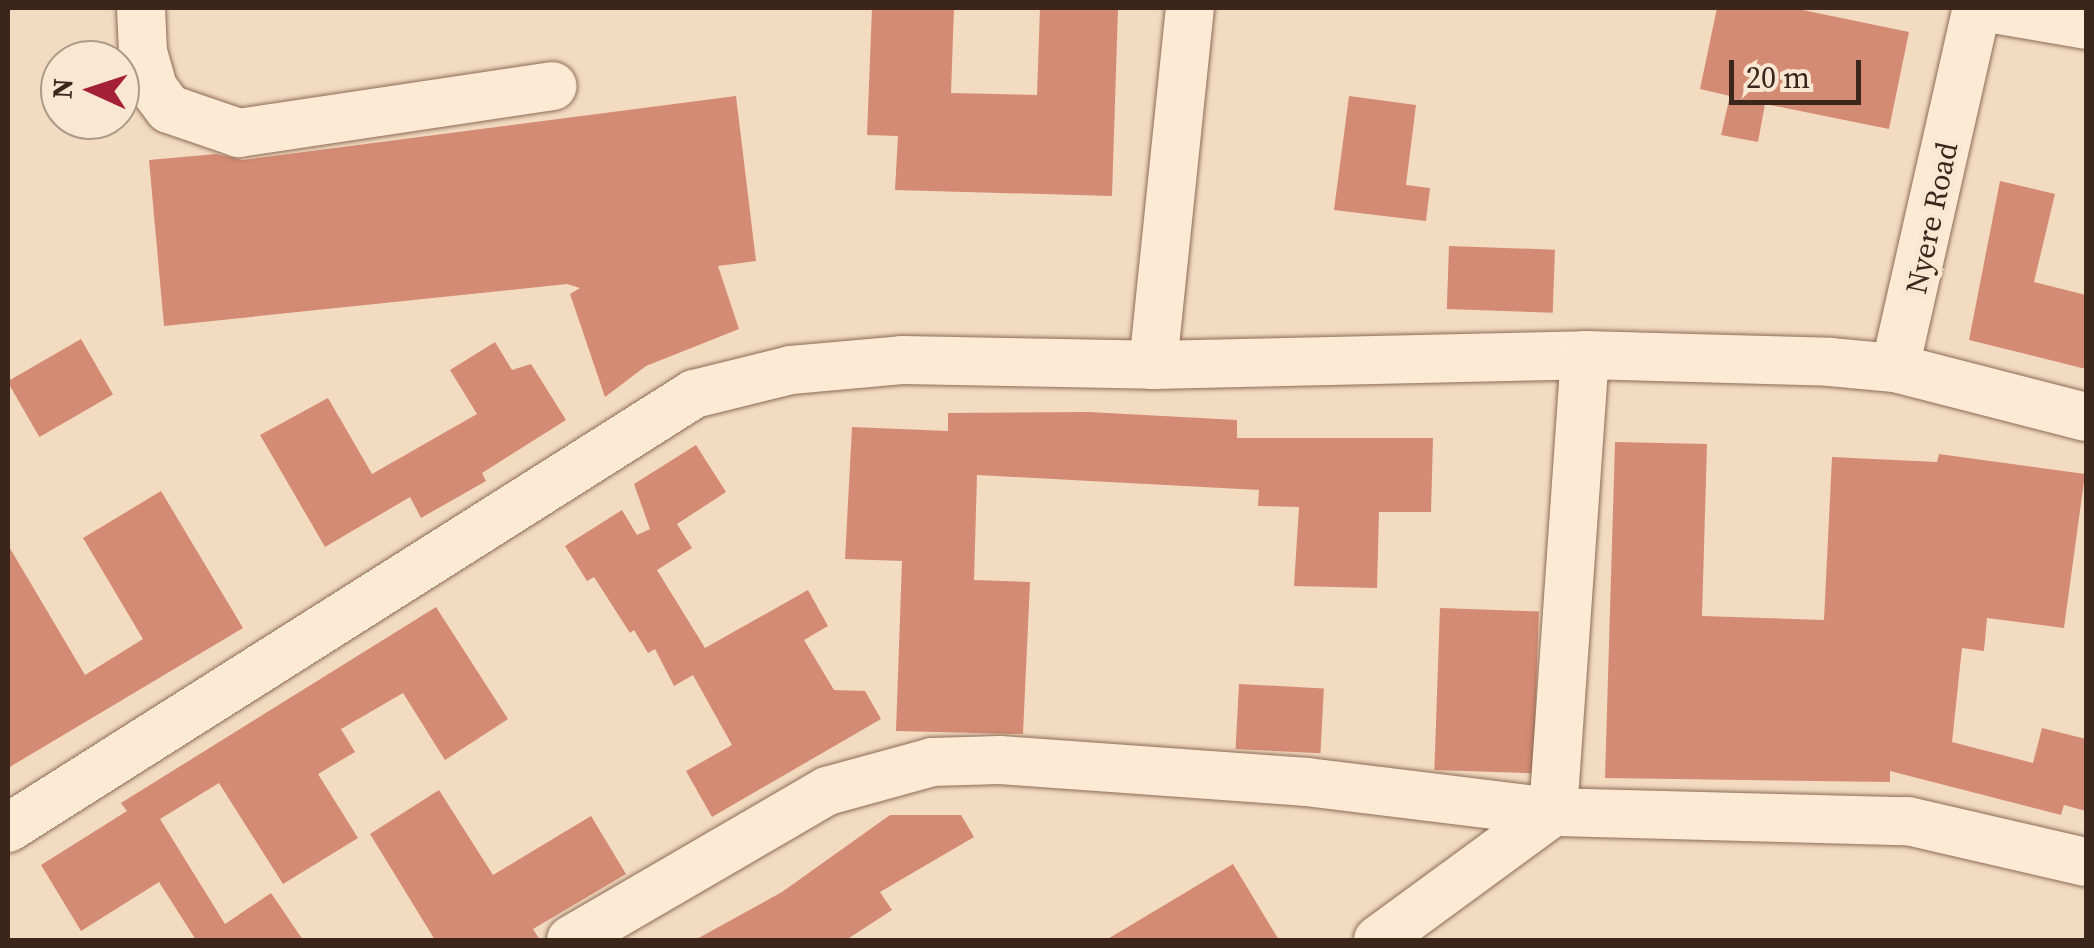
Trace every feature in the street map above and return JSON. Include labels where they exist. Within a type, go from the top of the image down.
[{"type":"street","points":[[141,8],[153,88],[169,109],[239,133],[553,86]]},
{"type":"street","points":[[1153,365],[1190,8]]},
{"type":"street","name":"Nyere Road","points":[[1895,368],[1977,8]]},
{"type":"street","points":[[1987,8],[2086,25]]},
{"type":"street","points":[[1378,940],[1553,812],[1585,355]]},
{"type":"street","points":[[8,828],[694,394],[791,370],[902,360],[1153,365],[1585,355],[1895,368],[2086,417]]},
{"type":"street","points":[[570,940],[827,791],[932,762],[1000,760],[1308,782],[1553,812],[1908,821],[2086,862]]},
{"type":"building","points":[[872,8],[954,8],[951,93],[1037,95],[1040,8],[1118,8],[1112,196],[895,190],[898,136],[867,135]]},
{"type":"building","points":[[1717,8],[1793,8],[1909,32],[1889,129],[1765,104],[1758,142],[1721,135],[1730,96],[1700,89]]},
{"type":"building","points":[[736,96],[756,261],[718,266],[739,329],[646,366],[605,397],[570,294],[580,288],[567,284],[164,326],[149,160],[216,154],[243,160]]},
{"type":"building","points":[[1349,96],[1416,105],[1406,185],[1430,188],[1426,221],[1334,210]]},
{"type":"building","points":[[2000,181],[2055,194],[2034,282],[2086,295],[2086,369],[1969,340]]},
{"type":"building","points":[[1449,246],[1555,250],[1553,313],[1447,309]]},
{"type":"building","points":[[81,339],[113,394],[39,437],[8,381]]},
{"type":"building","points":[[495,342],[512,370],[531,364],[566,420],[482,473],[486,481],[421,518],[410,497],[325,547],[260,435],[328,398],[372,474],[477,414],[450,370]]},
{"type":"building","points":[[1089,412],[1237,420],[1237,438],[1433,438],[1431,512],[1379,512],[1377,588],[1294,586],[1299,507],[1258,506],[1259,490],[977,475],[974,580],[1030,582],[1023,734],[896,731],[902,561],[845,559],[852,427],[948,431],[948,413]]},
{"type":"building","points":[[1615,442],[1707,444],[1702,616],[1824,620],[1832,457],[1937,462],[1939,454],[2085,474],[2064,628],[1987,618],[1984,651],[1962,648],[1952,742],[2033,763],[2042,728],[2086,739],[2086,811],[2064,805],[2061,815],[1890,771],[1890,782],[1605,778]]},
{"type":"building","points":[[696,445],[726,492],[677,524],[692,548],[657,570],[705,648],[808,590],[828,626],[804,640],[834,690],[865,691],[881,719],[712,817],[686,771],[732,745],[693,675],[674,686],[655,649],[648,653],[634,630],[630,633],[594,577],[587,581],[565,546],[622,510],[637,535],[650,529],[634,484]]},
{"type":"building","points":[[161,491],[243,628],[8,768],[8,545],[85,675],[143,639],[83,538]]},
{"type":"building","points":[[436,607],[508,719],[445,760],[403,693],[341,729],[355,752],[318,774],[358,838],[283,884],[219,783],[160,819],[225,924],[271,893],[303,940],[196,940],[159,882],[81,931],[41,865],[127,811],[121,803]]},
{"type":"building","points":[[1440,608],[1539,611],[1533,773],[1434,770]]},
{"type":"building","points":[[1239,684],[1324,688],[1320,753],[1236,749]]},
{"type":"building","points":[[439,790],[493,875],[591,816],[626,874],[533,929],[540,940],[435,940],[370,834]]},
{"type":"building","points":[[890,815],[961,815],[974,837],[880,892],[892,910],[846,940],[695,940],[782,892]]},
{"type":"building","points":[[1233,864],[1279,940],[1106,940]]}]
